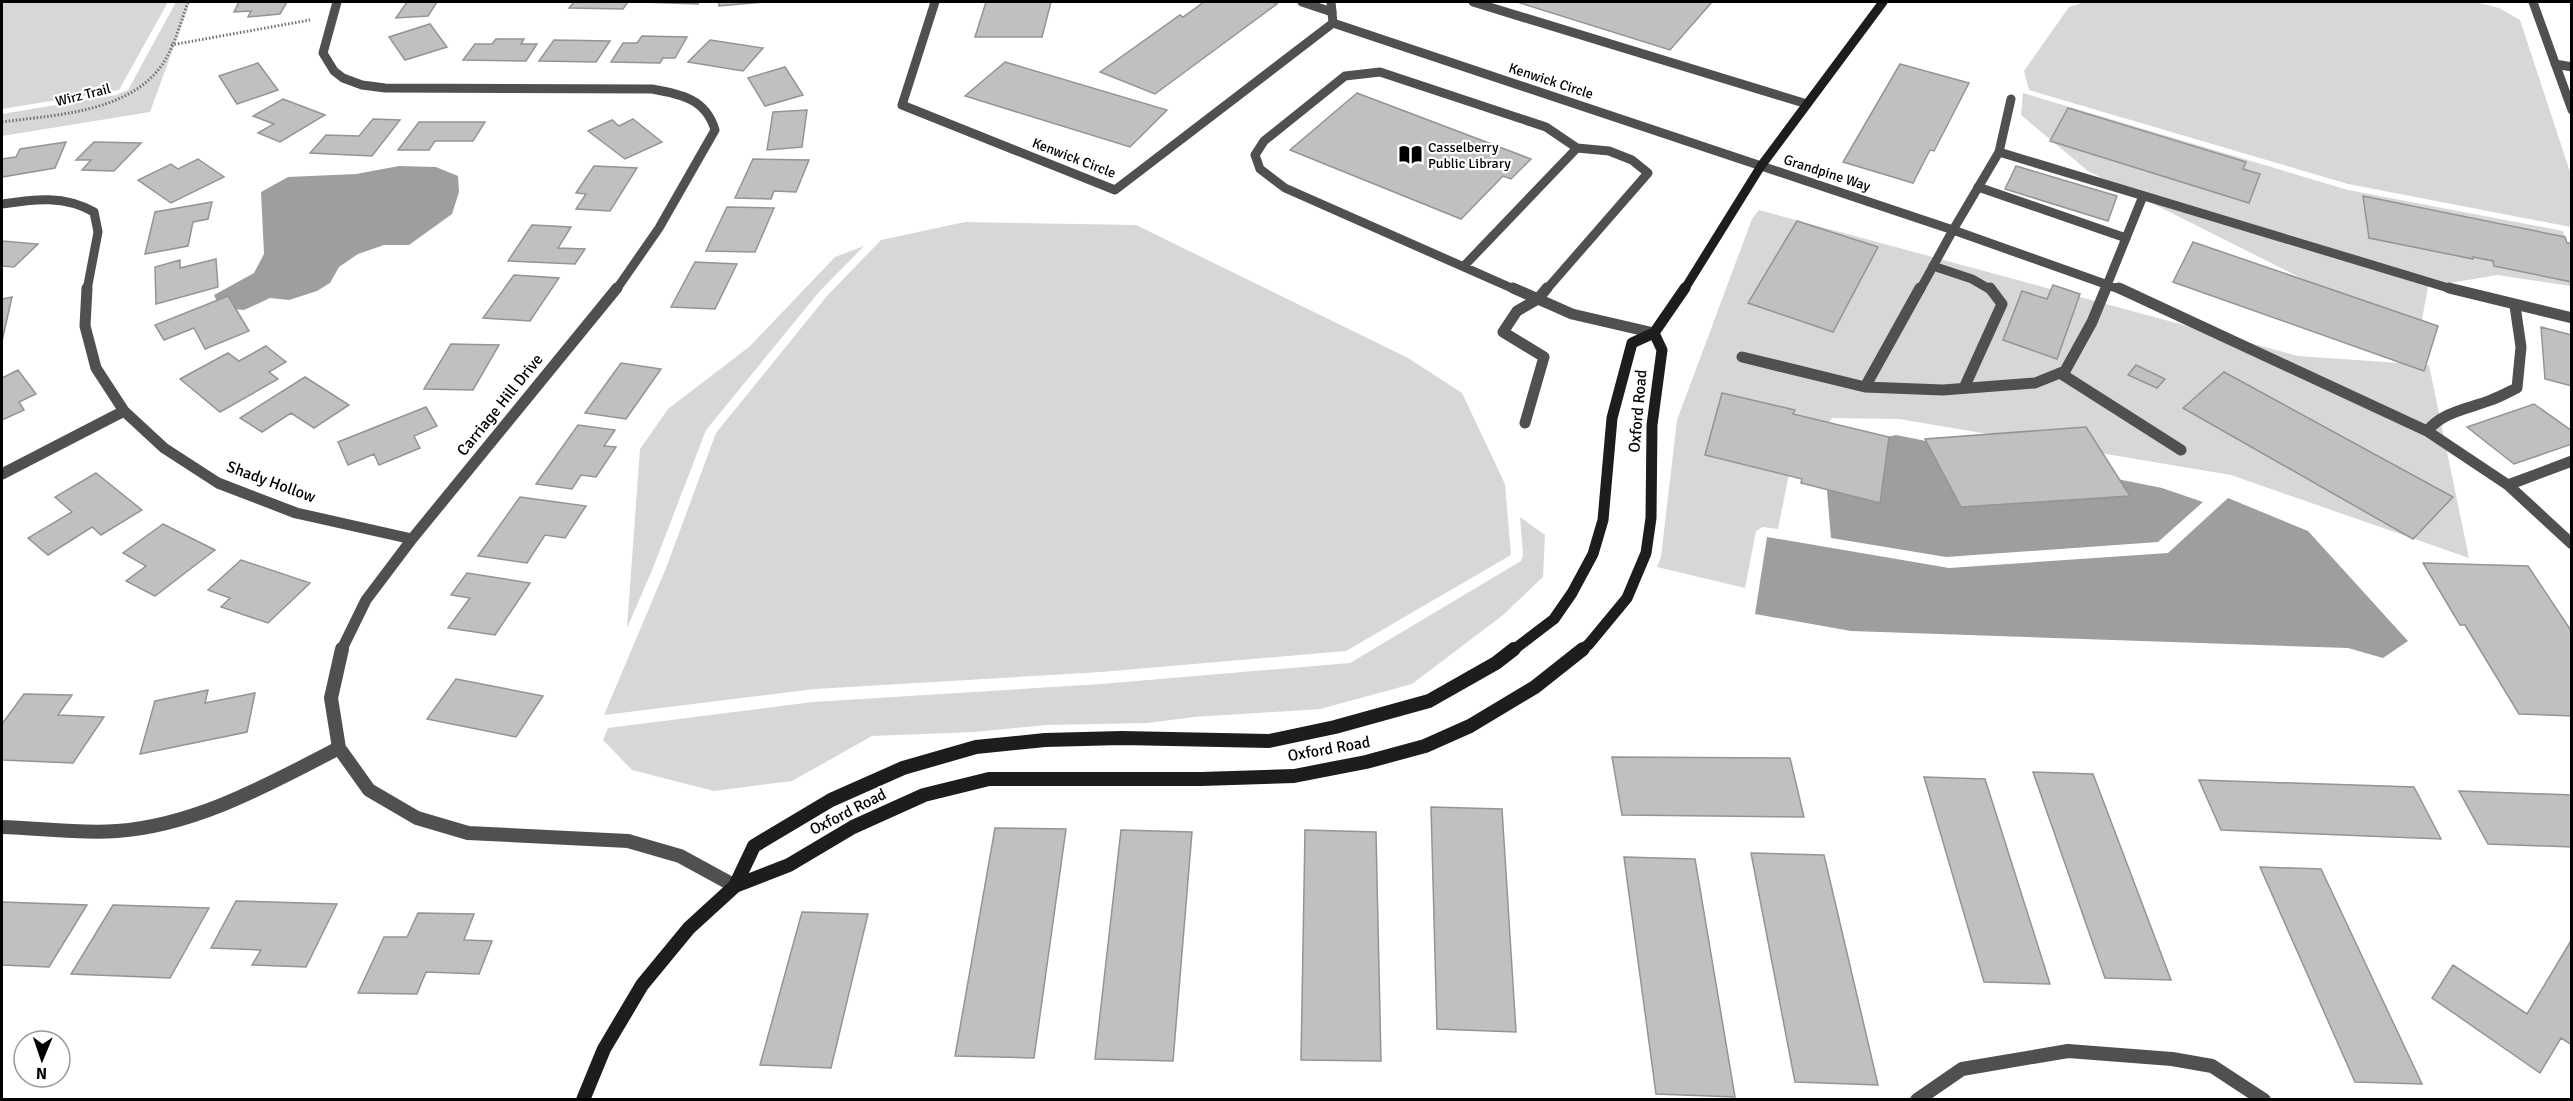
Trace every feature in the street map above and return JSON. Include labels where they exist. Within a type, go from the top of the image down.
[{"type":"street","name":"Carriage Hill Drive","points":[[337,2],[323,53],[336,73],[353,82],[415,90],[652,89],[678,94],[701,103],[713,118],[715,130],[659,228],[624,280],[412,539],[366,600],[342,647],[330,698],[339,748],[369,790],[417,818],[468,833],[628,841],[680,856],[735,886]]},
{"type":"street","name":"Kenwick Circle","points":[[935,2],[902,105],[1115,190],[1332,17],[1761,166]]},
{"type":"street","points":[[1302,2],[1332,17]]},
{"type":"street","points":[[1331,2],[1332,17]]},
{"type":"street","points":[[1473,2],[1807,104]]},
{"type":"street","name":"Oxford Road","points":[[735,886],[754,846],[831,800],[903,768],[976,747],[1045,740],[1122,738],[1269,741],[1335,727],[1429,701],[1496,663],[1554,619],[1572,593],[1593,554],[1603,520],[1612,418],[1632,343],[1654,333],[1668,315],[1761,166],[1883,2]]},
{"type":"street","points":[[2533,2],[2571,110]]},
{"type":"street","points":[[2555,64],[2571,67]]},
{"type":"street","points":[[1525,423],[1544,357],[1503,332],[1517,311],[1538,299],[1648,173],[1632,159],[1609,151],[1577,148],[1546,127],[1380,72],[1345,76],[1264,141],[1256,155],[1260,169],[1285,188],[1464,266],[1538,299],[1572,314],[1654,333]]},
{"type":"street","points":[[1865,387],[1999,152],[2011,99]]},
{"type":"street","points":[[1464,266],[1577,148]]},
{"type":"street","points":[[1999,152],[2411,278],[2515,306],[2571,318]]},
{"type":"street","name":"Grandpine Way","points":[[1761,166],[2108,283],[2427,431],[2508,485],[2571,544]]},
{"type":"street","points":[[1977,187],[2126,238]]},
{"type":"street","points":[[1742,357],[1865,387],[1964,388],[2035,383],[2065,371],[2092,322],[2143,196]]},
{"type":"street","name":"Shady Hollow","points":[[2,204],[38,198],[61,198],[84,204],[94,212],[98,232],[87,287],[86,326],[96,368],[124,411],[164,448],[218,483],[296,513],[412,539]]},
{"type":"street","points":[[1933,266],[1989,286],[1999,294],[2002,304],[1964,388]]},
{"type":"street","points":[[2427,431],[2432,423],[2451,413],[2495,399],[2517,388],[2523,366],[2522,340],[2515,306]]},
{"type":"street","name":"Oxford Road","points":[[583,1100],[604,1049],[642,986],[689,928],[735,886],[789,865],[853,827],[924,795],[989,779],[1202,779],[1294,776],[1366,762],[1425,746],[1470,726],[1535,687],[1589,644],[1628,598],[1646,553],[1651,518],[1652,425],[1662,350],[1654,333]]},
{"type":"street","points":[[2060,373],[2181,450]]},
{"type":"street","points":[[2,474],[124,411]]},
{"type":"street","points":[[2508,485],[2571,461]]},
{"type":"street","points":[[2,827],[117,831],[167,823],[231,801],[339,748]]},
{"type":"street","points":[[1917,1100],[1962,1069],[2068,1051],[2172,1059],[2212,1066],[2264,1100]]},
{"type":"path","name":"Wirz Trail","points":[[2,122],[71,111],[110,101],[135,89],[153,76],[171,45],[188,2]]},
{"type":"path","points":[[171,45],[310,20]]},
{"type":"shaded area","points":[[2,2],[168,2],[119,90],[2,109]]},
{"type":"shaded area","points":[[176,2],[190,2],[150,112],[2,136],[2,114],[116,95],[128,90]]},
{"type":"shaded area","points":[[2085,2],[2475,2],[2499,8],[2520,20],[2571,175],[2571,227],[2348,184],[2029,90],[2024,71],[2069,7]]},
{"type":"shaded area","points":[[2023,93],[2348,190],[2563,231],[2571,260],[2571,286],[2497,275],[2450,283],[2429,282],[2421,325],[2301,278],[2088,171],[2021,115]]},
{"type":"shaded area","points":[[399,166],[436,167],[458,176],[459,192],[452,214],[409,245],[384,245],[358,254],[339,267],[330,283],[317,291],[289,300],[270,298],[244,310],[220,308],[214,295],[254,273],[264,254],[261,192],[288,177],[356,174]]},
{"type":"shaded area","points":[[1759,210],[2298,356],[2429,365],[2469,558],[2231,475],[1899,419],[1832,418],[1789,474],[1778,529],[1763,527],[1756,531],[1745,588],[1657,567],[1661,557],[1677,420],[1752,219]]},
{"type":"shaded area","points":[[965,222],[1136,225],[1408,358],[1462,393],[1505,484],[1511,555],[1346,651],[1101,672],[815,689],[604,715],[666,568],[716,433],[827,296],[881,240]]},
{"type":"shaded area","points":[[864,246],[819,292],[706,430],[653,568],[627,628],[640,449],[668,409],[749,347],[835,257]]},
{"type":"shaded area","points":[[1896,435],[2162,488],[2203,502],[2158,542],[1946,557],[1831,538],[1824,455],[1859,443]]},
{"type":"shaded area","points":[[2228,498],[2308,531],[2408,641],[2383,658],[2348,648],[1851,631],[1755,614],[1767,537],[1949,568],[2168,553]]},
{"type":"shaded area","points":[[1520,517],[1545,535],[1543,577],[1503,615],[1412,684],[1320,709],[1194,717],[1147,723],[1046,725],[974,732],[872,736],[792,781],[714,791],[632,770],[603,740],[608,728],[813,702],[1101,684],[1350,663],[1521,561],[1523,555]]},
{"type":"building","points":[[239,2],[287,2],[280,14],[248,17],[251,11],[234,12]]},
{"type":"building","points":[[407,2],[437,2],[428,16],[396,18]]},
{"type":"building","points":[[574,2],[628,2],[623,9],[569,8]]},
{"type":"building","points":[[641,2],[699,2],[698,4]]},
{"type":"building","points":[[719,2],[764,2],[719,6]]},
{"type":"building","points":[[986,2],[1051,2],[1042,37],[975,37]]},
{"type":"building","points":[[1204,2],[1271,2],[1277,4],[1155,94],[1100,72],[1180,15],[1183,17]]},
{"type":"building","points":[[1517,2],[1712,2],[1670,50]]},
{"type":"building","points":[[430,24],[447,47],[405,60],[389,37]]},
{"type":"building","points":[[642,36],[687,37],[675,58],[663,58],[660,63],[611,62],[623,43],[637,43]]},
{"type":"building","points":[[496,39],[524,39],[521,44],[537,44],[526,61],[463,60],[475,44],[492,44]]},
{"type":"building","points":[[554,40],[610,41],[596,62],[539,61]]},
{"type":"building","points":[[710,40],[763,48],[743,71],[688,62]]},
{"type":"building","points":[[1005,62],[1167,110],[1130,147],[965,96]]},
{"type":"building","points":[[258,63],[278,90],[237,104],[219,76]]},
{"type":"building","points":[[1900,64],[1969,83],[1934,151],[1930,150],[1913,183],[1843,162]]},
{"type":"building","points":[[785,67],[803,95],[765,106],[748,78]]},
{"type":"building","name":"Casselberry Public Library","points":[[1357,93],[1531,159],[1511,179],[1503,176],[1461,219],[1290,150]]},
{"type":"building","points":[[283,99],[325,115],[280,142],[258,133],[274,124],[253,116]]},
{"type":"building","points":[[2068,108],[2246,162],[2243,169],[2260,174],[2249,203],[2050,141]]},
{"type":"building","points":[[807,110],[802,147],[767,150],[773,112]]},
{"type":"building","points":[[373,119],[400,120],[372,156],[310,153],[326,135],[359,136]]},
{"type":"building","points":[[633,119],[662,142],[625,159],[588,131],[612,120],[619,126]]},
{"type":"building","points":[[419,122],[485,122],[473,141],[435,141],[429,150],[398,150]]},
{"type":"building","points":[[66,142],[55,168],[2,177],[2,159],[16,157],[20,149]]},
{"type":"building","points":[[94,142],[141,143],[114,171],[82,170],[91,160],[76,160]]},
{"type":"building","points":[[198,159],[224,177],[171,203],[138,180],[171,164],[178,169]]},
{"type":"building","points":[[753,159],[809,160],[796,192],[774,191],[771,199],[735,198]]},
{"type":"building","points":[[594,166],[637,168],[610,211],[576,209],[586,194],[576,193]]},
{"type":"building","points":[[2016,166],[2117,196],[2108,221],[2005,189]]},
{"type":"building","points":[[2363,196],[2565,237],[2567,243],[2572,243],[2572,282],[2494,266],[2493,261],[2369,238]]},
{"type":"building","points":[[212,202],[208,219],[193,222],[188,246],[145,254],[155,212]]},
{"type":"building","points":[[727,207],[774,208],[755,252],[706,251]]},
{"type":"building","points":[[1797,221],[1878,247],[1833,332],[1748,303]]},
{"type":"building","points":[[532,225],[571,227],[558,248],[585,249],[575,264],[508,261]]},
{"type":"building","points":[[2,241],[38,244],[14,267],[2,266]]},
{"type":"building","points":[[2193,242],[2438,326],[2424,371],[2173,282]]},
{"type":"building","points":[[216,259],[218,287],[156,304],[155,267],[180,260],[180,268]]},
{"type":"building","points":[[695,262],[737,264],[715,309],[671,307]]},
{"type":"building","points":[[514,275],[559,278],[530,321],[483,318]]},
{"type":"building","points":[[2053,285],[2080,294],[2057,359],[2003,340],[2022,291],[2047,299]]},
{"type":"building","points":[[228,296],[249,331],[205,349],[194,328],[164,340],[155,325]]},
{"type":"building","points":[[12,297],[2,341],[2,299]]},
{"type":"building","points":[[2541,327],[2572,335],[2572,386],[2545,379]]},
{"type":"building","points":[[451,344],[499,345],[473,390],[424,389]]},
{"type":"building","points":[[266,346],[286,362],[269,372],[278,379],[220,412],[180,379],[228,353],[239,361]]},
{"type":"building","points":[[621,363],[661,369],[626,419],[585,413]]},
{"type":"building","points":[[2136,365],[2165,379],[2157,388],[2128,375]]},
{"type":"building","points":[[18,370],[36,394],[19,402],[24,410],[2,420],[2,378]]},
{"type":"building","points":[[2224,372],[2453,497],[2413,539],[2183,408]]},
{"type":"building","points":[[305,377],[349,405],[314,428],[291,413],[262,432],[240,418]]},
{"type":"building","points":[[1722,393],[1795,410],[1793,414],[1889,437],[1880,503],[1801,483],[1802,479],[1705,455]]},
{"type":"building","points":[[2534,404],[2572,431],[2572,444],[2514,464],[2467,427]]},
{"type":"building","points":[[426,407],[437,426],[414,436],[420,448],[379,465],[374,454],[348,465],[338,442]]},
{"type":"building","points":[[578,425],[615,430],[604,446],[616,447],[596,477],[581,475],[572,489],[536,484]]},
{"type":"building","points":[[2086,427],[2130,496],[1961,507],[1925,439]]},
{"type":"building","points":[[96,473],[142,510],[101,535],[92,527],[48,555],[28,538],[72,512],[55,497]]},
{"type":"building","points":[[520,497],[586,506],[565,538],[545,535],[527,563],[478,556]]},
{"type":"building","points":[[163,524],[215,550],[155,596],[126,581],[146,566],[123,553]]},
{"type":"building","points":[[241,560],[310,583],[268,623],[221,607],[230,598],[208,590]]},
{"type":"building","points":[[2423,563],[2528,566],[2572,632],[2572,716],[2519,714],[2465,625],[2460,625]]},
{"type":"building","points":[[467,573],[530,583],[495,635],[448,628],[470,598],[451,595]]},
{"type":"building","points":[[456,679],[543,696],[516,737],[427,719]]},
{"type":"building","points":[[208,690],[205,703],[255,693],[247,732],[140,754],[155,701]]},
{"type":"building","points":[[24,694],[72,695],[58,715],[104,717],[73,763],[2,760],[2,724]]},
{"type":"building","points":[[1612,757],[1790,758],[1804,817],[1622,815]]},
{"type":"building","points":[[2033,772],[2093,774],[2171,980],[2105,978]]},
{"type":"building","points":[[1924,777],[1985,779],[2050,984],[1984,982]]},
{"type":"building","points":[[2199,780],[2414,787],[2441,839],[2221,830]]},
{"type":"building","points":[[2459,791],[2572,795],[2572,847],[2488,844]]},
{"type":"building","points":[[1431,807],[1502,809],[1516,1032],[1437,1029]]},
{"type":"building","points":[[995,828],[1066,829],[1034,1058],[955,1056]]},
{"type":"building","points":[[1121,830],[1192,832],[1173,1061],[1095,1059]]},
{"type":"building","points":[[1305,830],[1376,832],[1381,1061],[1301,1060]]},
{"type":"building","points":[[1751,853],[1824,855],[1878,1085],[1795,1082]]},
{"type":"building","points":[[1624,857],[1695,859],[1735,1097],[1656,1094]]},
{"type":"building","points":[[2260,867],[2321,869],[2422,1084],[2355,1082]]},
{"type":"building","points":[[236,901],[337,904],[306,967],[252,965],[261,950],[211,948]]},
{"type":"building","points":[[2,902],[87,905],[49,967],[2,965]]},
{"type":"building","points":[[113,905],[209,908],[170,978],[71,974]]},
{"type":"building","points":[[802,912],[868,914],[831,1068],[760,1065]]},
{"type":"building","points":[[418,913],[474,914],[464,940],[492,941],[479,974],[426,972],[417,994],[358,993],[384,937],[407,937]]},
{"type":"building","points":[[2572,939],[2572,1045],[2561,1038],[2540,1073],[2432,998],[2453,965],[2527,1014]]},
{"type":"place","name":"Casselberry Public Library","points":[[1410,155]]}]
